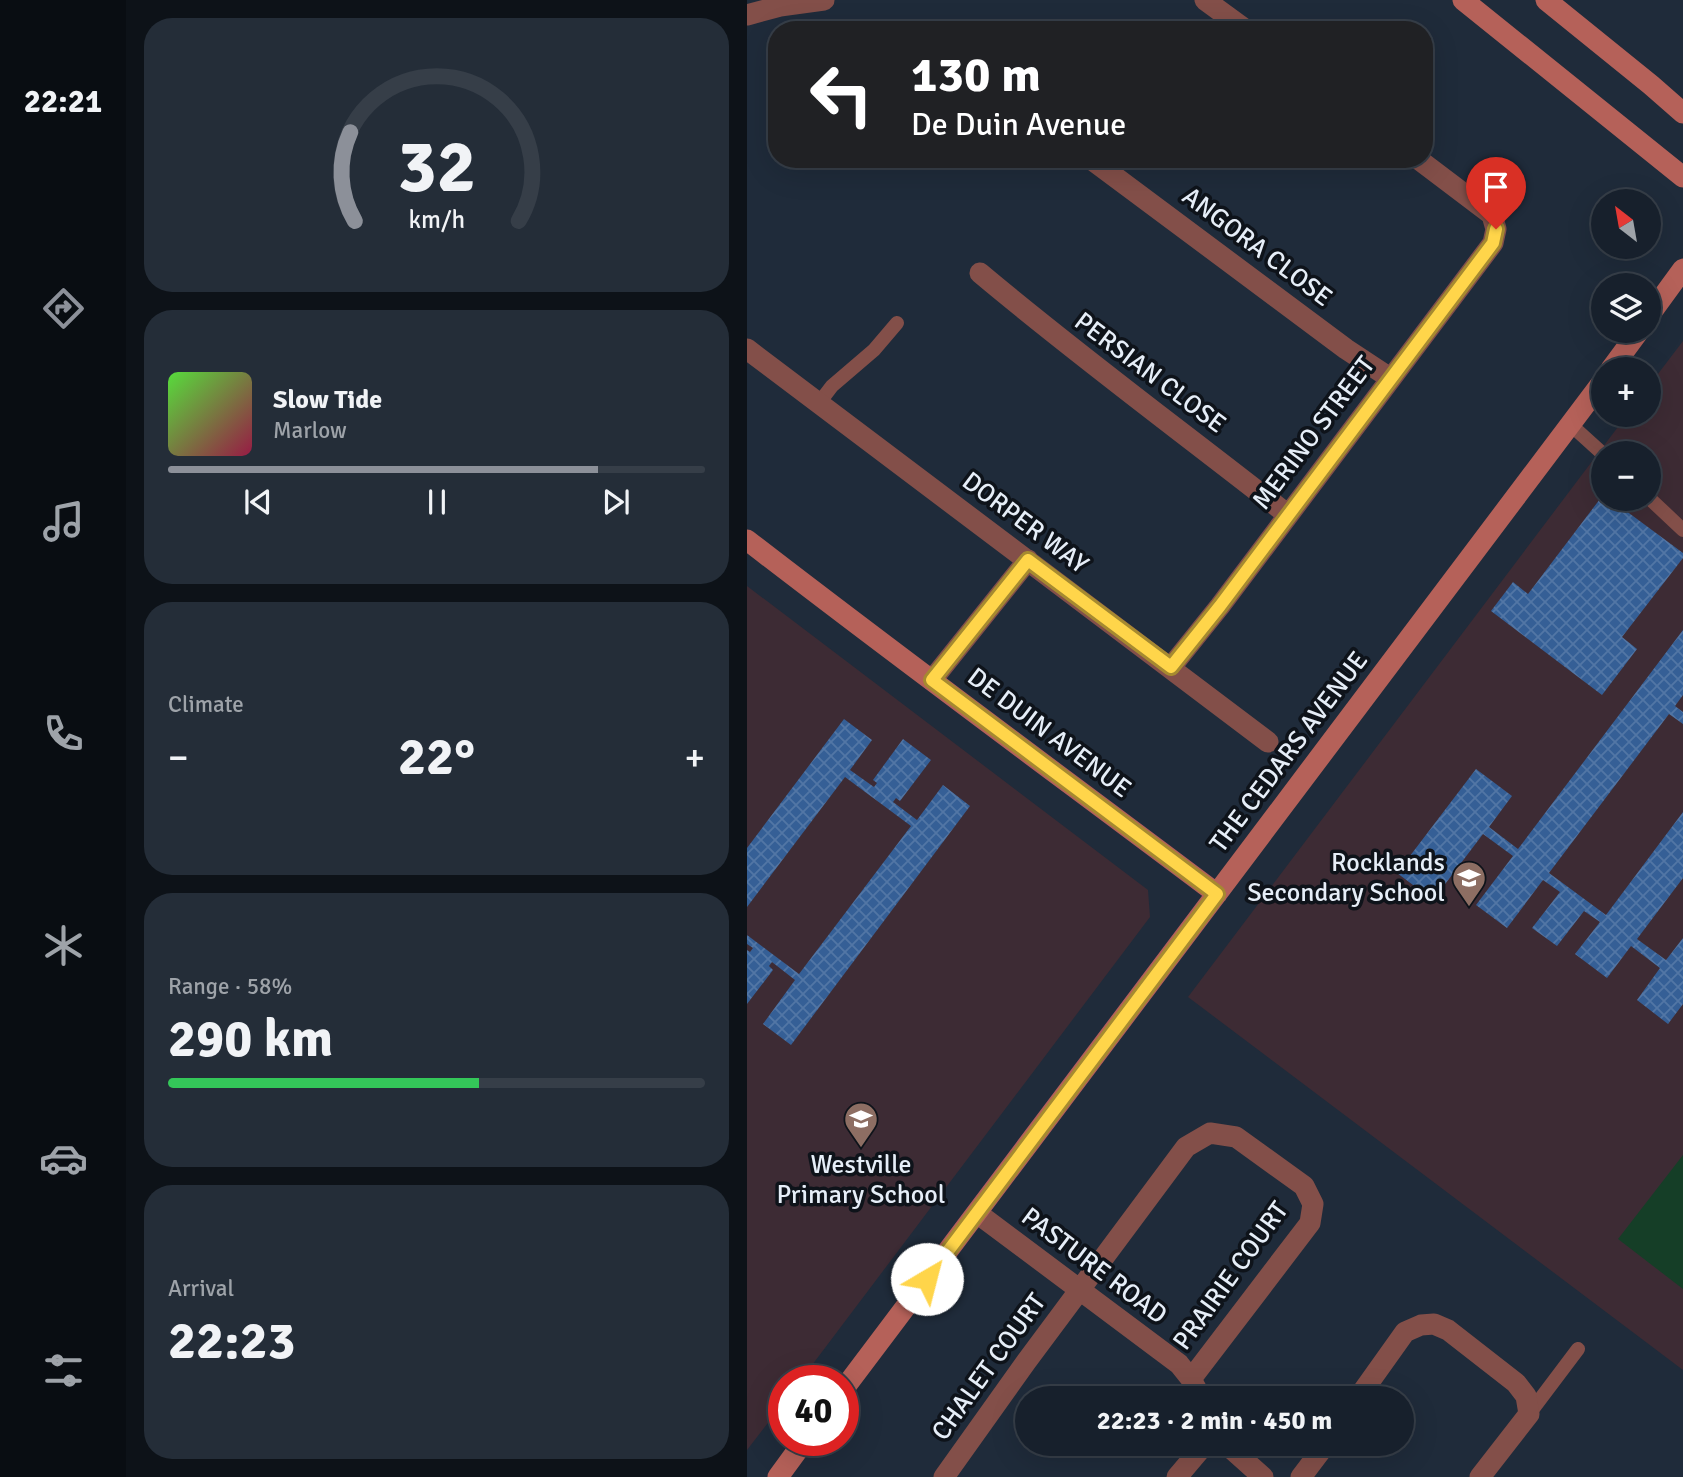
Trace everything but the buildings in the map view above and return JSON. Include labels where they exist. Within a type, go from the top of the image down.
[{"type":"street","points":[[747,15],[780,6],[825,0]]},
{"type":"street","points":[[1205,0],[1234,21]]},
{"type":"street","points":[[1463,0],[1683,177]]},
{"type":"street","points":[[1546,0],[1683,113]]},
{"type":"street","name":"ANGORA CLOSE","points":[[1103,168],[1346,349],[1390,378]]},
{"type":"street","name":"MERINO STREET","points":[[1171,667],[1493,243],[1496,229],[1493,215],[1430,168]]},
{"type":"street","points":[[1661,299],[1683,269]]},
{"type":"street","name":"PERSIAN CLOSE","points":[[980,273],[1045,328],[1159,413],[1288,515]]},
{"type":"street","name":"DORPER WAY","points":[[747,349],[1268,742]]},
{"type":"street","name":"THE CEDARS AVENUE","points":[[859,1369],[1591,398]]},
{"type":"street","name":"DE DUIN AVENUE","points":[[747,540],[875,640],[1217,894]]},
{"type":"street","points":[[932,680],[1028,560]]},
{"type":"street","name":"PRAIRIE COURT","points":[[1080,1290],[1186,1147],[1210,1133],[1236,1137],[1303,1186],[1313,1205],[1310,1223],[1191,1379]]},
{"type":"street","name":"PASTURE ROAD","points":[[977,1213],[1179,1364],[1195,1386]]},
{"type":"street","name":"CHALET COURT","points":[[944,1477],[1080,1290]]},
{"type":"street","points":[[1367,1386],[1405,1332],[1421,1325],[1434,1324],[1448,1330],[1516,1383],[1526,1396],[1529,1414],[1480,1477]]},
{"type":"street","points":[[778,1477],[793,1456]]},
{"type":"street","points":[[1177,1477],[1195,1456]]},
{"type":"street","points":[[1239,1456],[1263,1477]]},
{"type":"street","points":[[1301,1477],[1317,1456]]},
{"type":"lane","points":[[819,403],[832,386],[874,350],[897,323]]},
{"type":"lane","points":[[1571,425],[1591,443]]},
{"type":"lane","points":[[1661,510],[1683,530]]},
{"type":"lane","points":[[1529,1414],[1578,1349]]},
{"type":"shaded area","name":"Rocklands Secondary School","points":[[1683,341],[1683,1370],[1188,997],[1591,463],[1591,511],[1661,511],[1661,441],[1607,441],[1618,427],[1661,427],[1661,370]]},
{"type":"shaded area","name":"Westville Primary School","points":[[747,586],[1148,890],[1150,917],[812,1365],[768,1365],[768,1423],[747,1450]]},
{"type":"green space","points":[[1683,1155],[1683,1289],[1618,1239]]},
{"type":"place","name":"Rocklands Secondary School","points":[[1469,908]]},
{"type":"place","name":"Westville Primary School","points":[[861,1149]]},
{"type":"route","points":[[927,1279],[1217,894],[932,680],[1028,560],[1171,667],[1220,606],[1493,243],[1496,229]]}]
